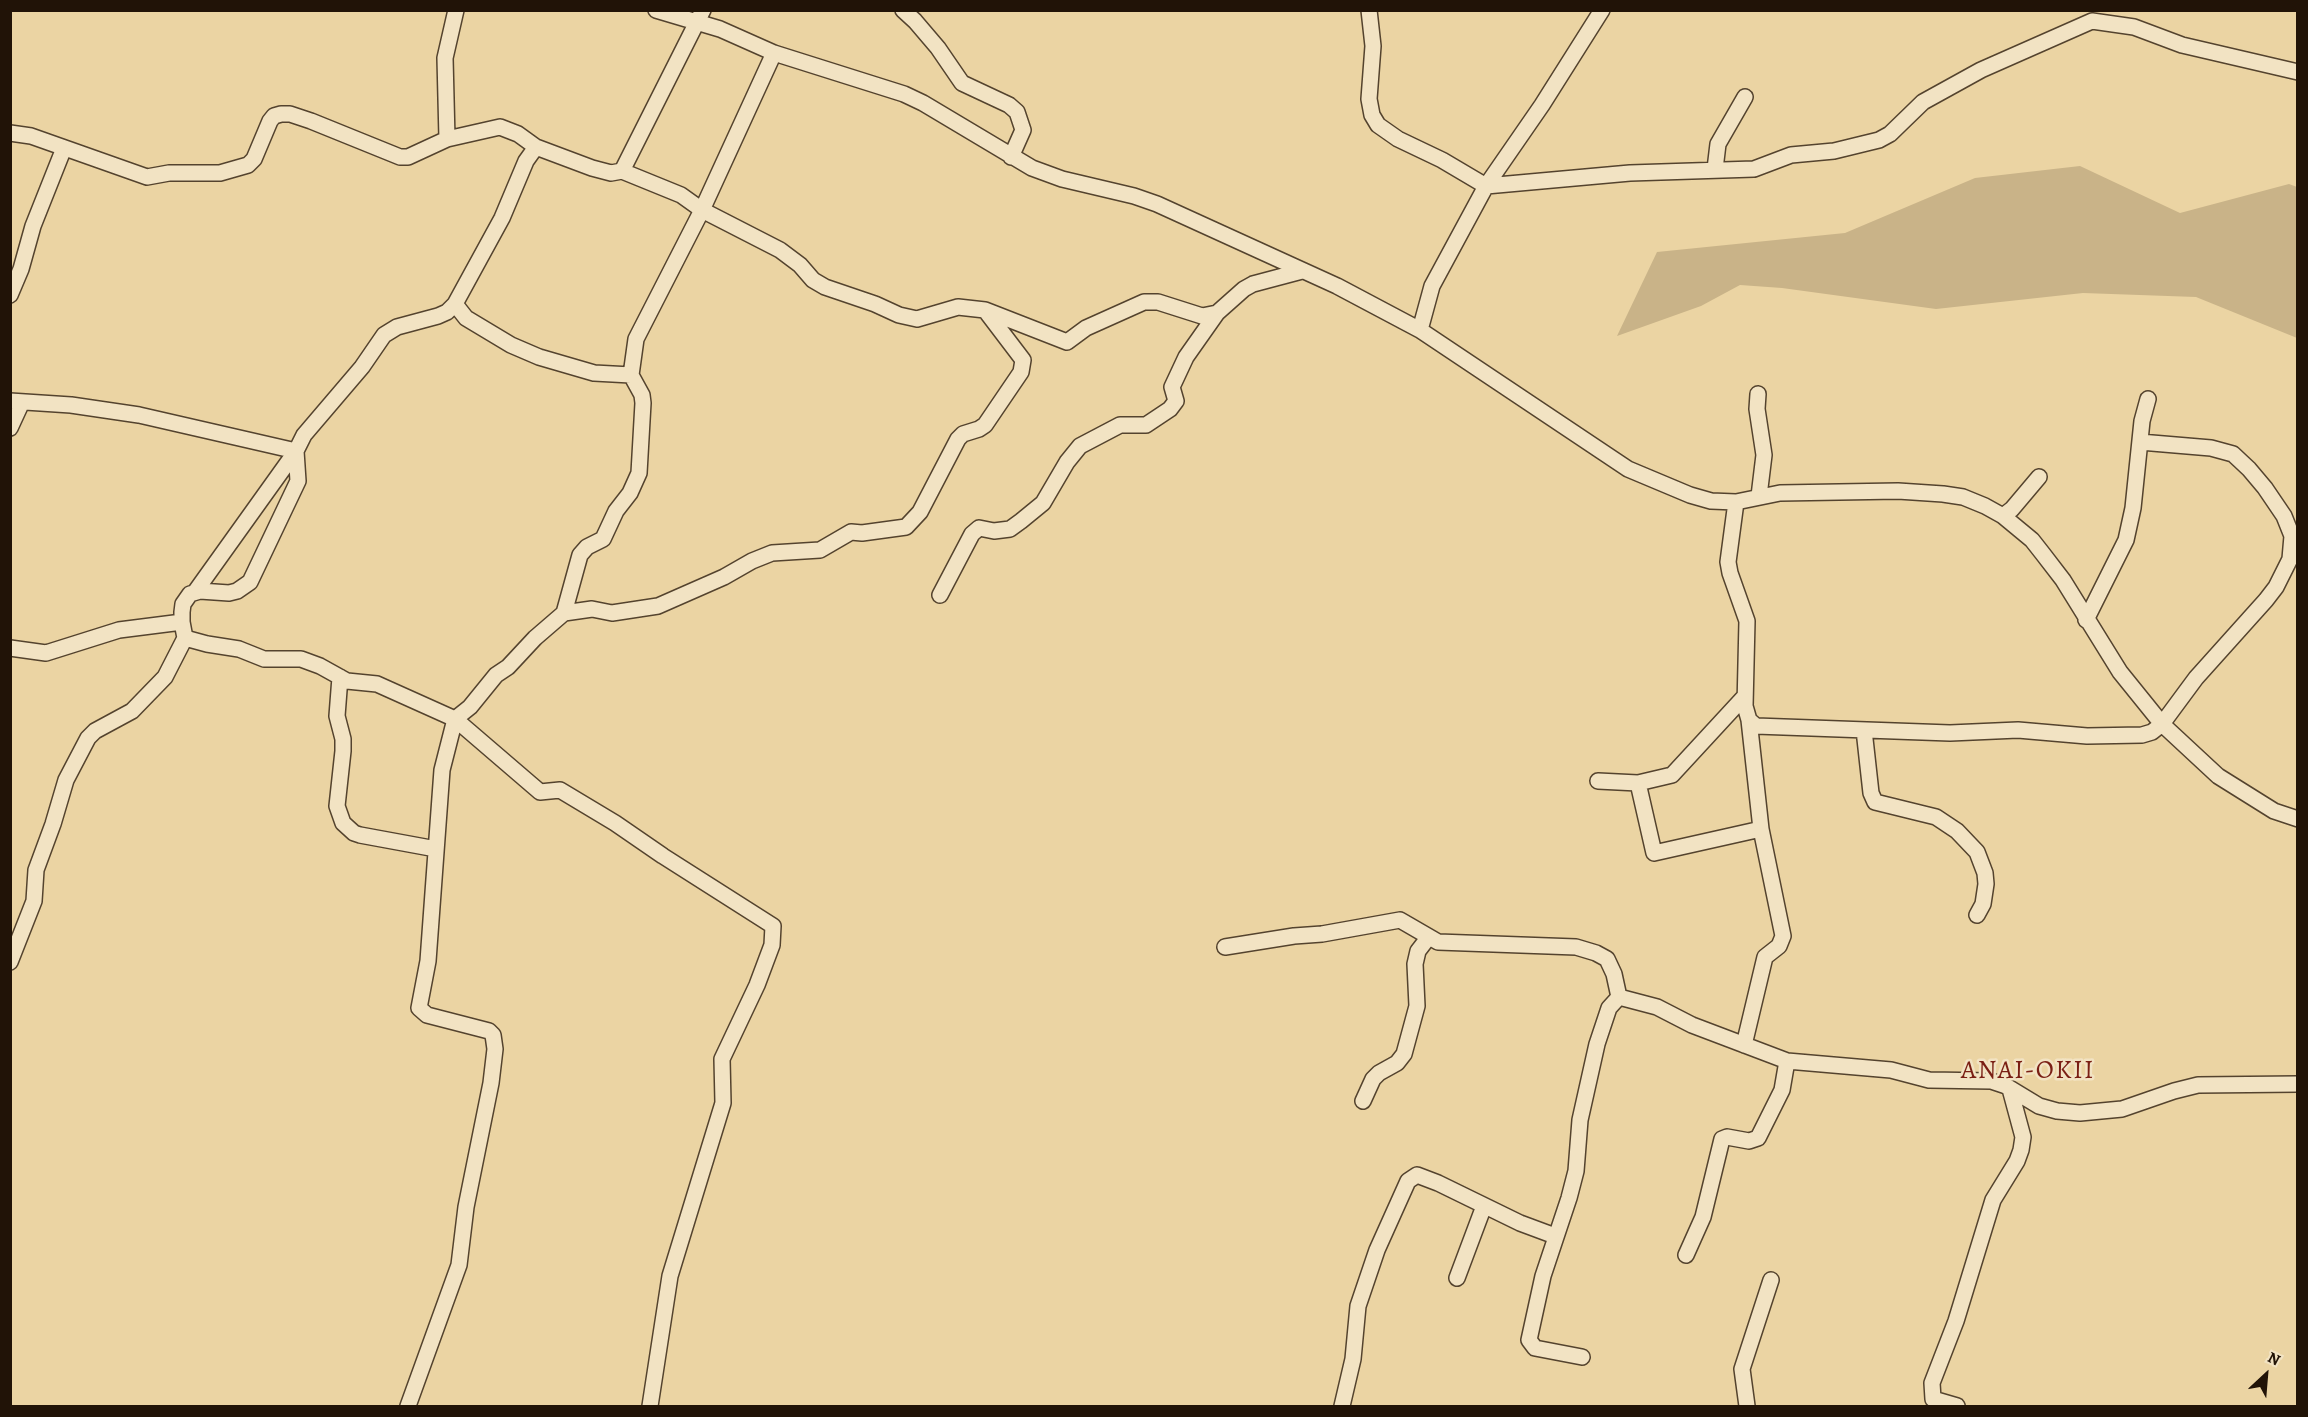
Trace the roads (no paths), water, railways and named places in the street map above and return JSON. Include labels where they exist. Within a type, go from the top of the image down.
[{"type":"street","points":[[447,140],[446,58],[456,10]]},
{"type":"street","points":[[656,10],[700,16],[720,29],[774,54],[904,94],[923,103],[1011,158],[1032,168],[1062,179],[1083,182],[1157,204],[1346,291],[1420,330],[1628,469],[1690,495],[1711,501],[1736,502],[1759,496],[1840,490],[1942,494],[1963,497],[1985,506],[2003,516],[2032,540],[2063,580],[2120,672],[2162,724],[2218,776],[2274,811],[2298,819]]},
{"type":"street","points":[[710,10],[720,29]]},
{"type":"street","points":[[903,10],[938,48],[962,83],[1017,111],[1023,130],[1011,158]]},
{"type":"street","points":[[1369,10],[1373,46],[1369,99],[1372,115],[1378,125],[1398,139],[1442,160],[1486,186],[1630,173],[1754,169],[1791,155],[1834,151],[1879,140],[1890,134],[1923,102],[2005,57],[2092,21],[2134,27],[2182,45],[2298,72]]},
{"type":"street","points":[[1420,330],[1432,286],[1486,186],[1542,105],[1602,10]]},
{"type":"street","points":[[622,171],[700,16]]},
{"type":"street","points":[[564,613],[580,555],[603,539],[616,511],[630,493],[639,473],[643,403],[642,395],[631,375],[636,339],[702,210],[774,54]]},
{"type":"street","points":[[1715,169],[1718,144],[1745,97]]},
{"type":"street","points":[[10,133],[31,136],[147,177],[155,177],[169,173],[220,173],[248,165],[254,159],[270,121],[274,116],[280,114],[290,114],[311,121],[399,157],[408,157],[447,140],[500,127],[518,134],[536,147],[592,168],[611,173],[622,171],[681,195],[702,210],[790,255],[813,280],[825,287],[899,315],[917,319],[958,307],[986,310],[1067,342],[1086,328],[1144,302],[1158,302],[1197,316],[1217,313]]},
{"type":"street","points":[[10,962],[34,901],[36,870],[69,773],[91,734],[132,711],[165,677],[185,638],[182,622],[183,604],[186,598],[195,591],[318,417],[362,367],[384,335],[397,327],[438,316],[447,312],[455,304],[502,218],[526,161],[536,147]]},
{"type":"street","points":[[10,295],[21,269],[33,226],[64,148]]},
{"type":"street","points":[[940,595],[972,534],[979,528],[994,531],[1010,530],[1043,503],[1067,462],[1080,446],[1120,425],[1146,425],[1170,409],[1176,401],[1172,387],[1186,357],[1217,313],[1253,284],[1302,271]]},
{"type":"street","points":[[455,304],[466,318],[511,345],[539,357],[594,373],[631,375]]},
{"type":"street","points":[[408,1407],[459,1265],[465,1215],[491,1083],[495,1049],[493,1035],[489,1031],[427,1015],[419,1008],[428,961],[442,770],[455,719],[470,707],[496,675],[508,667],[535,638],[564,613],[592,609],[612,613],[658,606],[724,577],[752,561],[772,554],[820,550],[850,532],[862,533],[906,527],[920,512],[960,436],[985,425],[1021,372],[1023,360],[986,310]]},
{"type":"street","points":[[1758,394],[1757,409],[1764,455],[1759,496]]},
{"type":"street","points":[[2086,620],[2126,540],[2133,508],[2142,421],[2148,399]]},
{"type":"street","points":[[10,428],[16,402],[71,405],[139,415],[296,451]]},
{"type":"street","points":[[1749,720],[1756,726],[1769,727],[1950,734],[2018,730],[2129,737],[2152,732],[2162,724],[2196,678],[2255,614],[2276,587],[2290,559],[2292,536],[2284,516],[2265,488],[2233,454],[2211,448],[2140,442]]},
{"type":"street","points":[[195,591],[229,593],[237,591],[250,582],[298,481],[296,451]]},
{"type":"street","points":[[2003,516],[2012,509],[2039,477]]},
{"type":"street","points":[[1736,502],[1728,562],[1747,621],[1744,697],[1749,720],[1761,829],[1783,936],[1779,945],[1765,957],[1744,1045]]},
{"type":"street","points":[[10,648],[46,653],[119,630],[182,622]]},
{"type":"street","points":[[185,638],[239,649],[264,659],[302,659],[350,682],[377,684],[455,719],[540,792],[560,790],[773,926],[772,945],[757,985],[722,1059],[723,1103],[670,1276],[650,1407]]},
{"type":"street","points":[[340,677],[337,716],[343,739],[343,751],[337,806],[342,823],[360,835],[435,849]]},
{"type":"street","points":[[1598,781],[1638,783],[1672,775],[1744,697]]},
{"type":"street","points":[[1864,730],[1871,793],[1875,802],[1936,817],[1957,831],[1977,852],[1985,873],[1986,884],[1983,904],[1977,915]]},
{"type":"street","points":[[1638,783],[1654,853],[1761,829]]},
{"type":"street","points":[[1226,947],[1322,934],[1396,920],[1403,921],[1428,938],[1444,943],[1516,944],[1586,949],[1607,959],[1614,974],[1619,997],[1606,1014],[1597,1044],[1580,1120],[1576,1171],[1542,1276],[1529,1340],[1535,1348],[1582,1357]]},
{"type":"street","points":[[1363,1101],[1373,1079],[1397,1063],[1404,1054],[1417,1006],[1415,964],[1418,951],[1428,938]]},
{"type":"street","points":[[1619,997],[1657,1007],[1692,1025],[1787,1061],[1891,1070],[1929,1080],[1991,1081],[2047,1109],[2080,1113],[2122,1109],[2198,1085],[2298,1084]]},
{"type":"street","points":[[1686,1256],[1703,1217],[1722,1139],[1727,1137],[1749,1141],[1758,1138],[1782,1090],[1787,1061]]},
{"type":"street","points":[[1957,1407],[1933,1399],[1932,1383],[1956,1321],[1993,1200],[2018,1161],[2021,1150],[2023,1137],[2010,1089]]},
{"type":"street","points":[[1342,1407],[1353,1359],[1358,1306],[1377,1250],[1408,1181],[1417,1175],[1438,1182],[1484,1206],[1556,1236]]},
{"type":"street","points":[[1457,1278],[1484,1206]]},
{"type":"street","points":[[1747,1407],[1742,1369],[1771,1280]]},
{"type":"district","name":"ANAI-OKII","points":[[2028,1072]]}]
